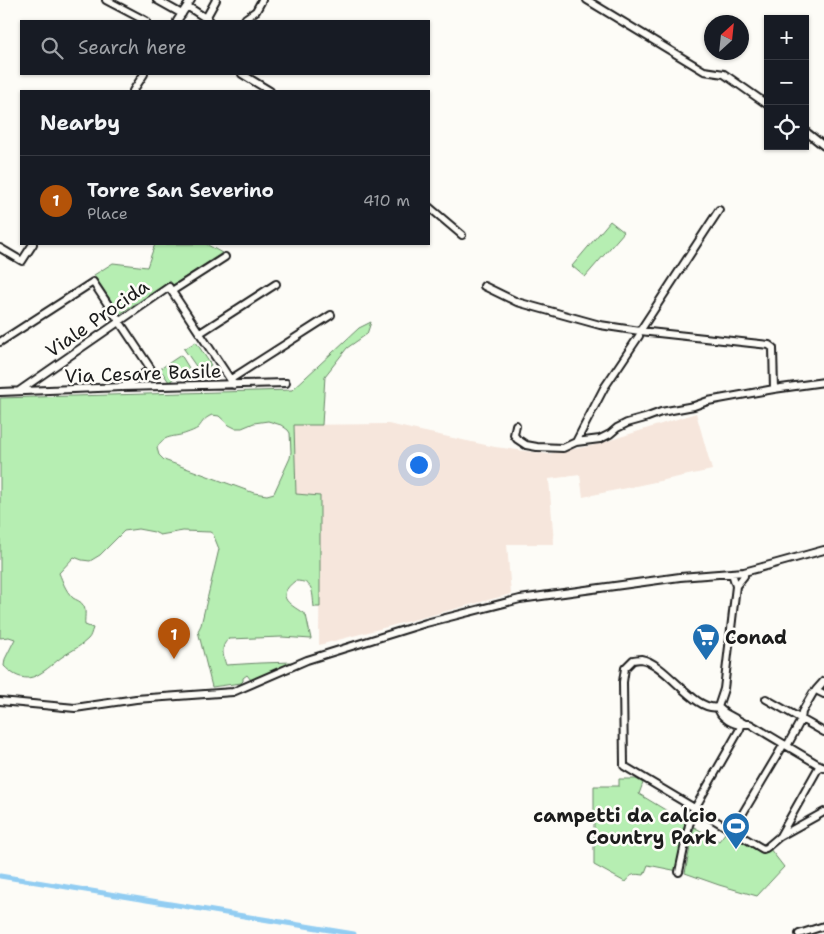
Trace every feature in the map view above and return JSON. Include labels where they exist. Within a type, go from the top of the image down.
[{"type":"street","points":[[106,0],[144,20]]},
{"type":"street","points":[[157,0],[182,14]]},
{"type":"street","points":[[178,20],[189,3],[208,19],[216,0]]},
{"type":"street","points":[[245,20],[256,11],[262,0]]},
{"type":"street","points":[[587,0],[704,71],[724,74],[764,102]]},
{"type":"street","points":[[134,90],[143,75]]},
{"type":"street","points":[[244,75],[268,90]]},
{"type":"street","points":[[809,135],[824,146]]},
{"type":"street","points":[[430,208],[462,235]]},
{"type":"street","points":[[576,442],[604,388],[719,210]]},
{"type":"street","points":[[0,248],[22,262],[32,245]]},
{"type":"street","points":[[172,291],[225,257]]},
{"type":"street","points":[[0,342],[93,282],[151,369],[122,387]]},
{"type":"street","points":[[200,334],[276,284]]},
{"type":"street","points":[[484,286],[524,304],[600,326],[640,334],[769,345],[772,348],[774,389]]},
{"type":"street","name":"Viale Procida","points":[[19,391],[169,287],[232,382]]},
{"type":"street","points":[[232,382],[331,314]]},
{"type":"street","name":"Via Cesare Basile","points":[[0,392],[232,382],[286,383]]},
{"type":"street","points":[[516,426],[514,434],[517,439],[526,445],[537,448],[563,448],[576,442],[600,439],[627,423],[661,412],[694,406],[708,401],[824,382]]},
{"type":"street","points":[[0,702],[75,708],[136,699],[233,692],[307,660],[426,623],[520,599],[680,577],[744,572],[824,550]]},
{"type":"street","points":[[736,586],[744,576],[744,572]]},
{"type":"street","points":[[718,707],[724,689],[736,586],[732,573]]},
{"type":"street","points":[[779,837],[822,766],[750,724],[743,725],[718,707],[708,707],[692,698],[651,663],[641,659],[633,660],[625,668],[623,682],[624,766],[763,848],[766,848],[779,837],[824,812]]},
{"type":"street","points":[[824,680],[816,690],[824,694]]},
{"type":"street","points":[[728,828],[737,823],[801,720],[802,712],[813,693]]},
{"type":"street","points":[[766,699],[824,732]]},
{"type":"street","points":[[679,872],[694,808],[743,725]]},
{"type":"street","points":[[799,934],[824,926]]},
{"type":"shaded area","points":[[696,413],[712,470],[583,497],[580,475],[549,479],[554,544],[507,544],[511,594],[319,645],[320,496],[296,494],[294,425],[388,424],[495,447],[548,454],[595,445]]},
{"type":"green space","points":[[610,221],[624,232],[585,277],[572,266]]},
{"type":"green space","points":[[155,245],[208,245],[222,253],[173,285],[170,281],[120,314],[94,275],[113,263],[147,267]]},
{"type":"green space","points":[[371,322],[367,334],[347,348],[325,376],[322,425],[294,425],[296,494],[320,496],[320,607],[314,607],[311,588],[301,581],[295,581],[289,587],[285,592],[285,597],[287,601],[306,615],[311,639],[282,637],[229,639],[223,647],[226,665],[293,662],[251,680],[247,675],[241,683],[212,687],[198,631],[219,549],[213,534],[210,532],[183,531],[160,535],[138,529],[124,531],[100,555],[90,561],[74,557],[59,573],[68,592],[73,598],[81,602],[84,607],[85,625],[93,628],[88,639],[43,672],[33,677],[24,678],[18,676],[4,666],[5,659],[15,639],[9,637],[0,638],[0,398],[292,390],[359,328]],"holes":[[[212,415],[219,416],[235,428],[268,421],[281,425],[288,430],[290,433],[290,458],[274,493],[267,495],[254,493],[164,460],[159,455],[157,448],[166,438],[183,435],[198,428],[205,419]]]},
{"type":"green space","points":[[196,342],[211,365],[200,372],[184,349]]},
{"type":"green space","points":[[181,355],[189,368],[169,382],[160,369]]},
{"type":"green space","points":[[619,779],[636,779],[643,783],[639,794],[687,823],[678,871],[648,865],[644,875],[633,875],[625,882],[594,865],[594,786],[619,786]]},
{"type":"green space","points":[[694,827],[719,841],[726,832],[760,852],[770,849],[784,867],[757,896],[685,873]]},
{"type":"waterway","points":[[0,876],[354,934]]},
{"type":"place","name":"Torre San Severino","points":[[174,659]]},
{"type":"place","name":"Conad","points":[[706,661]]},
{"type":"place","name":"campetti da calcio Country Park","points":[[736,850]]}]
